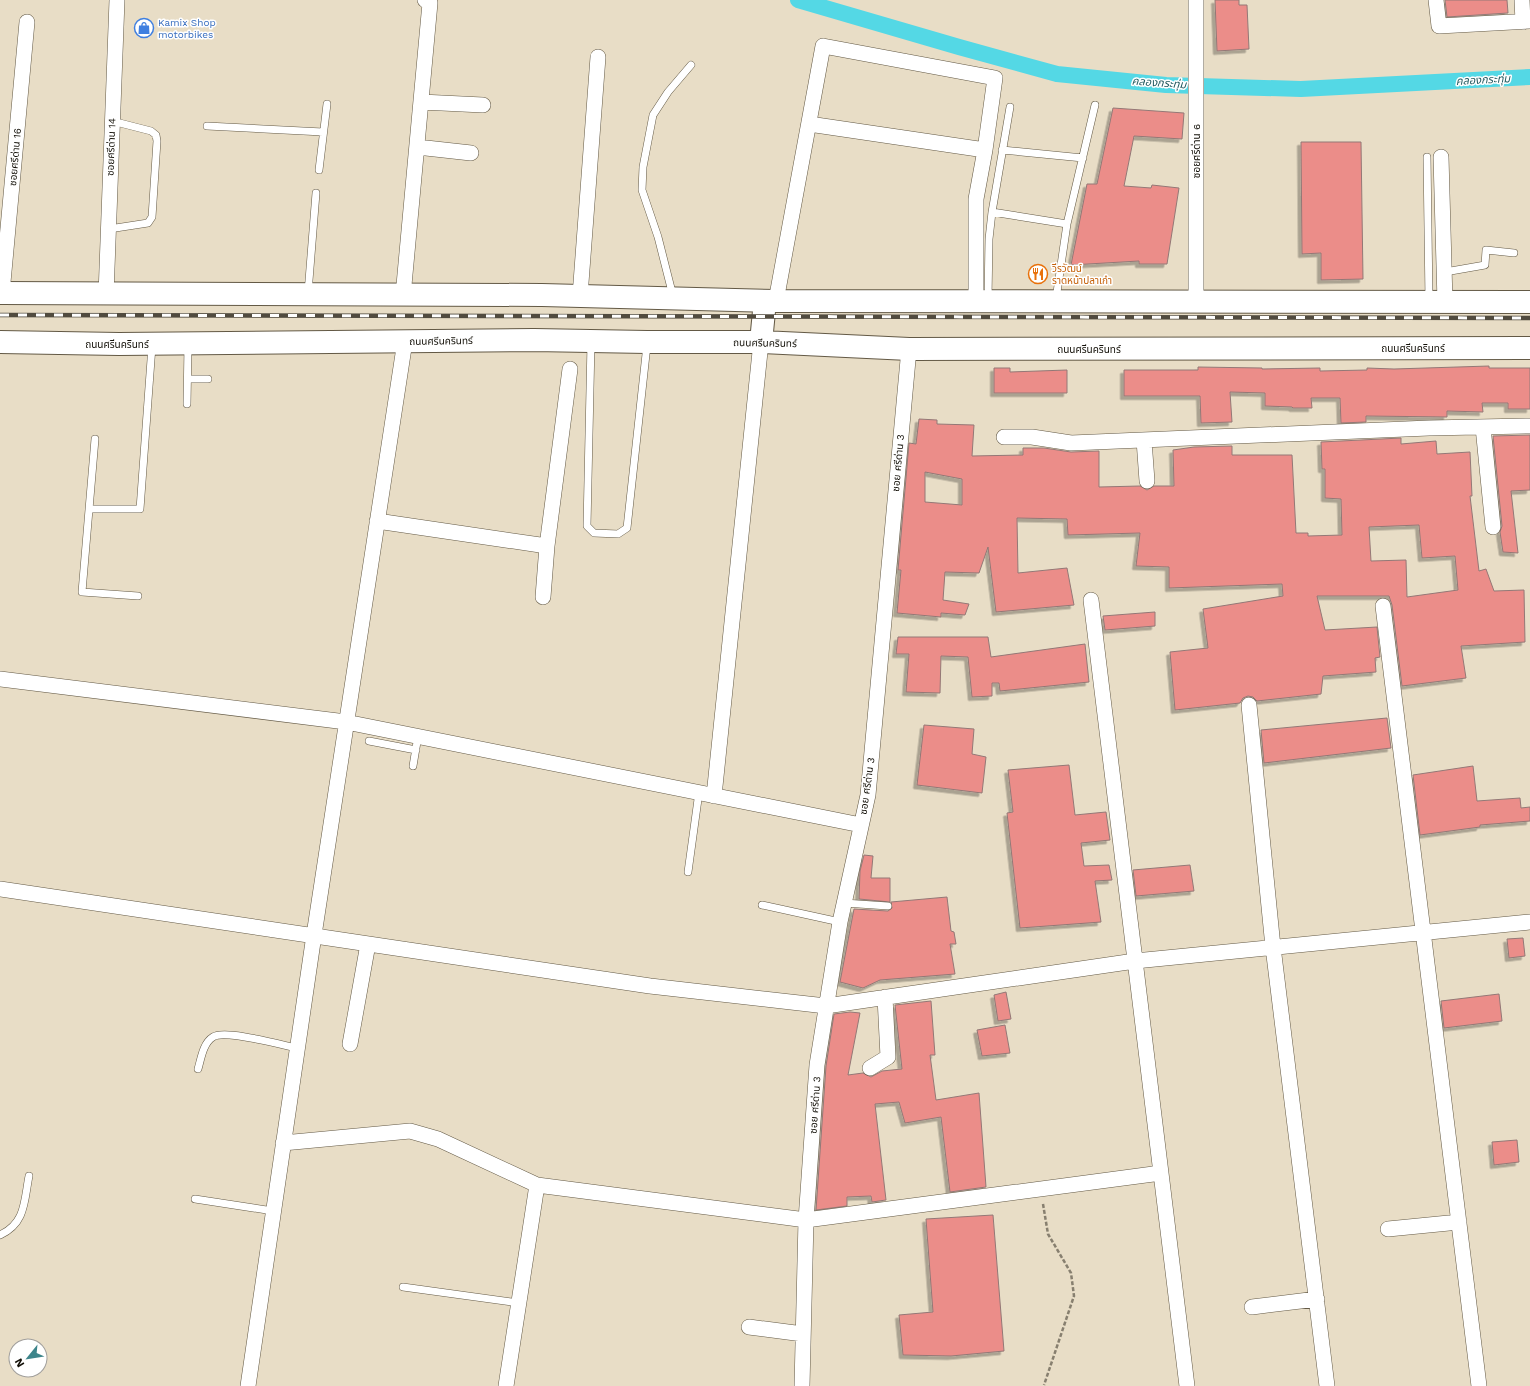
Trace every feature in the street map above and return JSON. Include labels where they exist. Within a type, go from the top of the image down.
[{"type":"main road","points":[[1,293],[106,295],[580,296],[771,301],[1530,302]]},
{"type":"main road","points":[[761,342],[771,301]]},
{"type":"main road","name":"ถนนศรีนครินทร์","points":[[0,342],[152,344],[405,341],[761,342],[909,349],[1530,348]]},
{"type":"street","name":"ซอยศรีด่าน 14","points":[[106,295],[117,0]]},
{"type":"street","name":"ซอยศรีด่าน 6","points":[[1196,0],[1196,302]]},
{"type":"street","points":[[1436,0],[1439,26],[1527,21],[1522,0]]},
{"type":"street","points":[[403,296],[421,102],[428,1]]},
{"type":"street","name":"ซอยศรีด่าน 16","points":[[1,293],[27,22]]},
{"type":"street","points":[[771,301],[823,46],[995,78],[985,150],[976,199],[982,301]]},
{"type":"street","points":[[580,296],[598,57]]},
{"type":"street","points":[[421,102],[483,105]]},
{"type":"street","points":[[808,124],[985,150]]},
{"type":"street","points":[[417,146],[471,153]]},
{"type":"street","points":[[1434,157],[1445,272],[1437,302]]},
{"type":"street","points":[[248,1386],[346,722],[405,341]]},
{"type":"street","points":[[714,796],[761,342]]},
{"type":"street","name":"ซอย ศรีด่าน 3","points":[[802,1386],[806,1220],[817,1065],[840,922],[869,787],[909,349]]},
{"type":"street","points":[[543,597],[547,546],[570,369]]},
{"type":"street","points":[[1004,437],[1032,436],[1071,443],[1530,426]]},
{"type":"street","points":[[1483,427],[1493,526]]},
{"type":"street","points":[[1144,440],[1147,481]]},
{"type":"street","points":[[377,521],[547,546]]},
{"type":"street","points":[[1091,600],[1187,1386]]},
{"type":"street","points":[[1383,606],[1479,1386]]},
{"type":"street","points":[[0,679],[346,722],[417,743],[699,792],[862,825]]},
{"type":"street","points":[[1249,705],[1273,947],[1327,1386]]},
{"type":"street","points":[[0,889],[650,986],[826,1006],[1135,961],[1530,922]]},
{"type":"street","points":[[350,1044],[368,944]]},
{"type":"street","points":[[870,1068],[888,1057],[885,997]]},
{"type":"street","points":[[284,1143],[410,1131],[438,1139],[537,1185],[806,1220],[1161,1173]]},
{"type":"street","points":[[506,1386],[537,1185]]},
{"type":"street","points":[[1388,1229],[1459,1222]]},
{"type":"street","points":[[1252,1307],[1317,1299]]},
{"type":"street","points":[[749,1327],[803,1334]]},
{"type":"lane","points":[[673,298],[658,237],[642,190],[643,167],[653,115],[668,92],[691,65]]},
{"type":"lane","points":[[319,170],[326,104]]},
{"type":"lane","points":[[1055,301],[1067,224],[1095,105]]},
{"type":"lane","points":[[982,301],[992,212],[1010,107]]},
{"type":"lane","points":[[109,229],[148,223],[152,217],[157,141],[156,135],[152,131],[112,121]]},
{"type":"lane","points":[[207,126],[323,132]]},
{"type":"lane","points":[[1002,150],[1083,158]]},
{"type":"lane","points":[[1434,157],[1437,302]]},
{"type":"lane","points":[[307,295],[316,193]]},
{"type":"lane","points":[[992,212],[1067,224]]},
{"type":"lane","points":[[1445,272],[1485,265],[1486,250],[1514,253]]},
{"type":"lane","points":[[591,341],[587,526],[594,533],[618,534],[627,528],[647,342]]},
{"type":"lane","points":[[187,404],[188,343]]},
{"type":"lane","points":[[89,509],[140,509],[152,344]]},
{"type":"lane","points":[[188,379],[208,379]]},
{"type":"lane","points":[[95,439],[82,592],[138,596]]},
{"type":"lane","points":[[369,741],[417,743],[413,766]]},
{"type":"lane","points":[[688,872],[699,792]]},
{"type":"lane","points":[[844,903],[888,906]]},
{"type":"lane","points":[[762,905],[840,922]]},
{"type":"lane","points":[[198,1069],[206,1044],[214,1036],[228,1034],[298,1048]]},
{"type":"lane","points":[[0,1235],[18,1224],[23,1211],[29,1176]]},
{"type":"lane","points":[[195,1199],[273,1211]]},
{"type":"lane","points":[[403,1287],[519,1303]]},
{"type":"path","points":[[1040,1189],[1048,1234],[1071,1273],[1074,1296],[1044,1385]]},
{"type":"building","points":[[1215,0],[1239,0],[1239,5],[1247,5],[1249,49],[1217,51]]},
{"type":"building","points":[[1445,0],[1507,0],[1508,13],[1447,17]]},
{"type":"building","points":[[1113,108],[1184,113],[1182,139],[1134,136],[1124,186],[1151,188],[1152,185],[1179,188],[1167,264],[1139,264],[1139,261],[1071,265],[1087,184],[1097,184]]},
{"type":"building","points":[[1301,142],[1361,142],[1363,279],[1321,280],[1321,253],[1302,254]]},
{"type":"building","points":[[1489,366],[1489,368],[1530,368],[1530,409],[1508,409],[1508,403],[1482,403],[1483,412],[1447,411],[1447,417],[1366,416],[1366,422],[1341,423],[1340,398],[1311,398],[1312,408],[1293,408],[1265,406],[1265,393],[1230,392],[1232,422],[1201,423],[1200,396],[1124,396],[1124,370],[1198,370],[1198,367],[1262,369],[1320,368],[1320,371],[1367,370],[1367,368],[1394,369]]},
{"type":"building","points":[[994,368],[1010,368],[1010,372],[1067,370],[1067,393],[994,393]]},
{"type":"building","points":[[919,419],[937,420],[937,424],[974,425],[972,456],[1023,455],[1023,448],[1044,448],[1071,452],[1099,451],[1099,487],[1140,486],[1147,490],[1154,486],[1174,486],[1173,450],[1194,447],[1232,446],[1232,455],[1292,455],[1296,533],[1308,533],[1308,536],[1342,535],[1341,499],[1325,498],[1325,469],[1322,469],[1321,442],[1401,438],[1401,444],[1436,441],[1437,454],[1470,452],[1472,496],[1470,496],[1479,571],[1486,569],[1494,591],[1524,590],[1525,642],[1461,646],[1466,678],[1402,686],[1392,605],[1389,596],[1317,596],[1325,630],[1377,627],[1380,657],[1375,658],[1376,672],[1323,676],[1321,694],[1257,701],[1253,697],[1248,696],[1243,698],[1240,703],[1175,710],[1170,652],[1208,648],[1203,609],[1283,596],[1282,584],[1169,588],[1169,567],[1136,566],[1140,533],[1068,535],[1067,519],[1017,518],[1018,573],[1067,568],[1074,605],[996,612],[988,547],[979,573],[945,572],[943,600],[969,604],[965,615],[941,613],[941,617],[897,613],[901,570],[898,570],[909,443],[916,444]],"holes":[[[925,472],[962,479],[962,505],[925,502]],[[1419,525],[1422,558],[1455,556],[1458,590],[1407,597],[1406,560],[1371,561],[1369,527]]]},
{"type":"building","points":[[1530,435],[1530,490],[1511,491],[1518,553],[1503,552],[1500,532],[1502,526],[1493,436]]},
{"type":"building","points":[[1155,612],[1155,626],[1105,630],[1103,616]]},
{"type":"building","points":[[898,637],[988,637],[991,657],[1085,644],[1089,682],[1000,691],[999,683],[992,683],[992,696],[972,697],[968,657],[941,656],[940,693],[906,692],[909,654],[896,654]]},
{"type":"building","points":[[1387,718],[1391,748],[1264,763],[1261,730]]},
{"type":"building","points":[[924,725],[974,729],[972,754],[986,757],[982,793],[917,785]]},
{"type":"building","points":[[1069,765],[1075,815],[1106,812],[1110,840],[1081,843],[1084,866],[1109,865],[1112,880],[1095,881],[1101,922],[1020,928],[1007,813],[1013,812],[1008,770]]},
{"type":"building","points":[[1473,766],[1477,801],[1520,798],[1521,808],[1530,807],[1530,821],[1480,825],[1480,827],[1420,835],[1413,775]]},
{"type":"building","points":[[864,855],[873,856],[871,878],[890,878],[890,902],[859,899],[860,871]]},
{"type":"building","points":[[1190,865],[1194,891],[1136,896],[1133,870]]},
{"type":"building","points":[[947,897],[951,931],[954,932],[956,944],[950,944],[955,974],[880,980],[863,988],[840,982],[854,909],[888,911],[892,908],[891,902]]},
{"type":"building","points":[[1523,938],[1525,956],[1509,958],[1507,939]]},
{"type":"building","points":[[1006,992],[1011,1019],[998,1021],[994,995]]},
{"type":"building","points":[[1499,994],[1502,1021],[1444,1028],[1441,1001]]},
{"type":"building","points":[[931,1001],[935,1055],[930,1055],[936,1100],[979,1093],[986,1187],[950,1192],[941,1117],[905,1123],[899,1102],[875,1104],[886,1200],[872,1202],[871,1196],[847,1197],[847,1206],[816,1210],[826,1066],[834,1014],[850,1012],[860,1013],[848,1075],[863,1073],[871,1077],[882,1071],[902,1069],[895,1005]]},
{"type":"building","points":[[1005,1025],[1010,1053],[982,1056],[977,1030]]},
{"type":"building","points":[[1517,1140],[1519,1162],[1494,1165],[1492,1142]]},
{"type":"building","points":[[993,1215],[1004,1351],[951,1356],[903,1355],[899,1315],[933,1312],[926,1219]]},
{"type":"waterway","name":"คลองกระทุ่ม","points":[[798,0],[1057,74],[1166,85],[1301,89],[1530,77]]},
{"type":"railway","points":[[0,315],[1530,318]]},
{"type":"place","name":"Kamix Shop motorbikes","points":[[144,28]]},
{"type":"place","name":"วีรวัฒน์ ราดหน้าปลาเก๋า","points":[[1038,274]]}]
